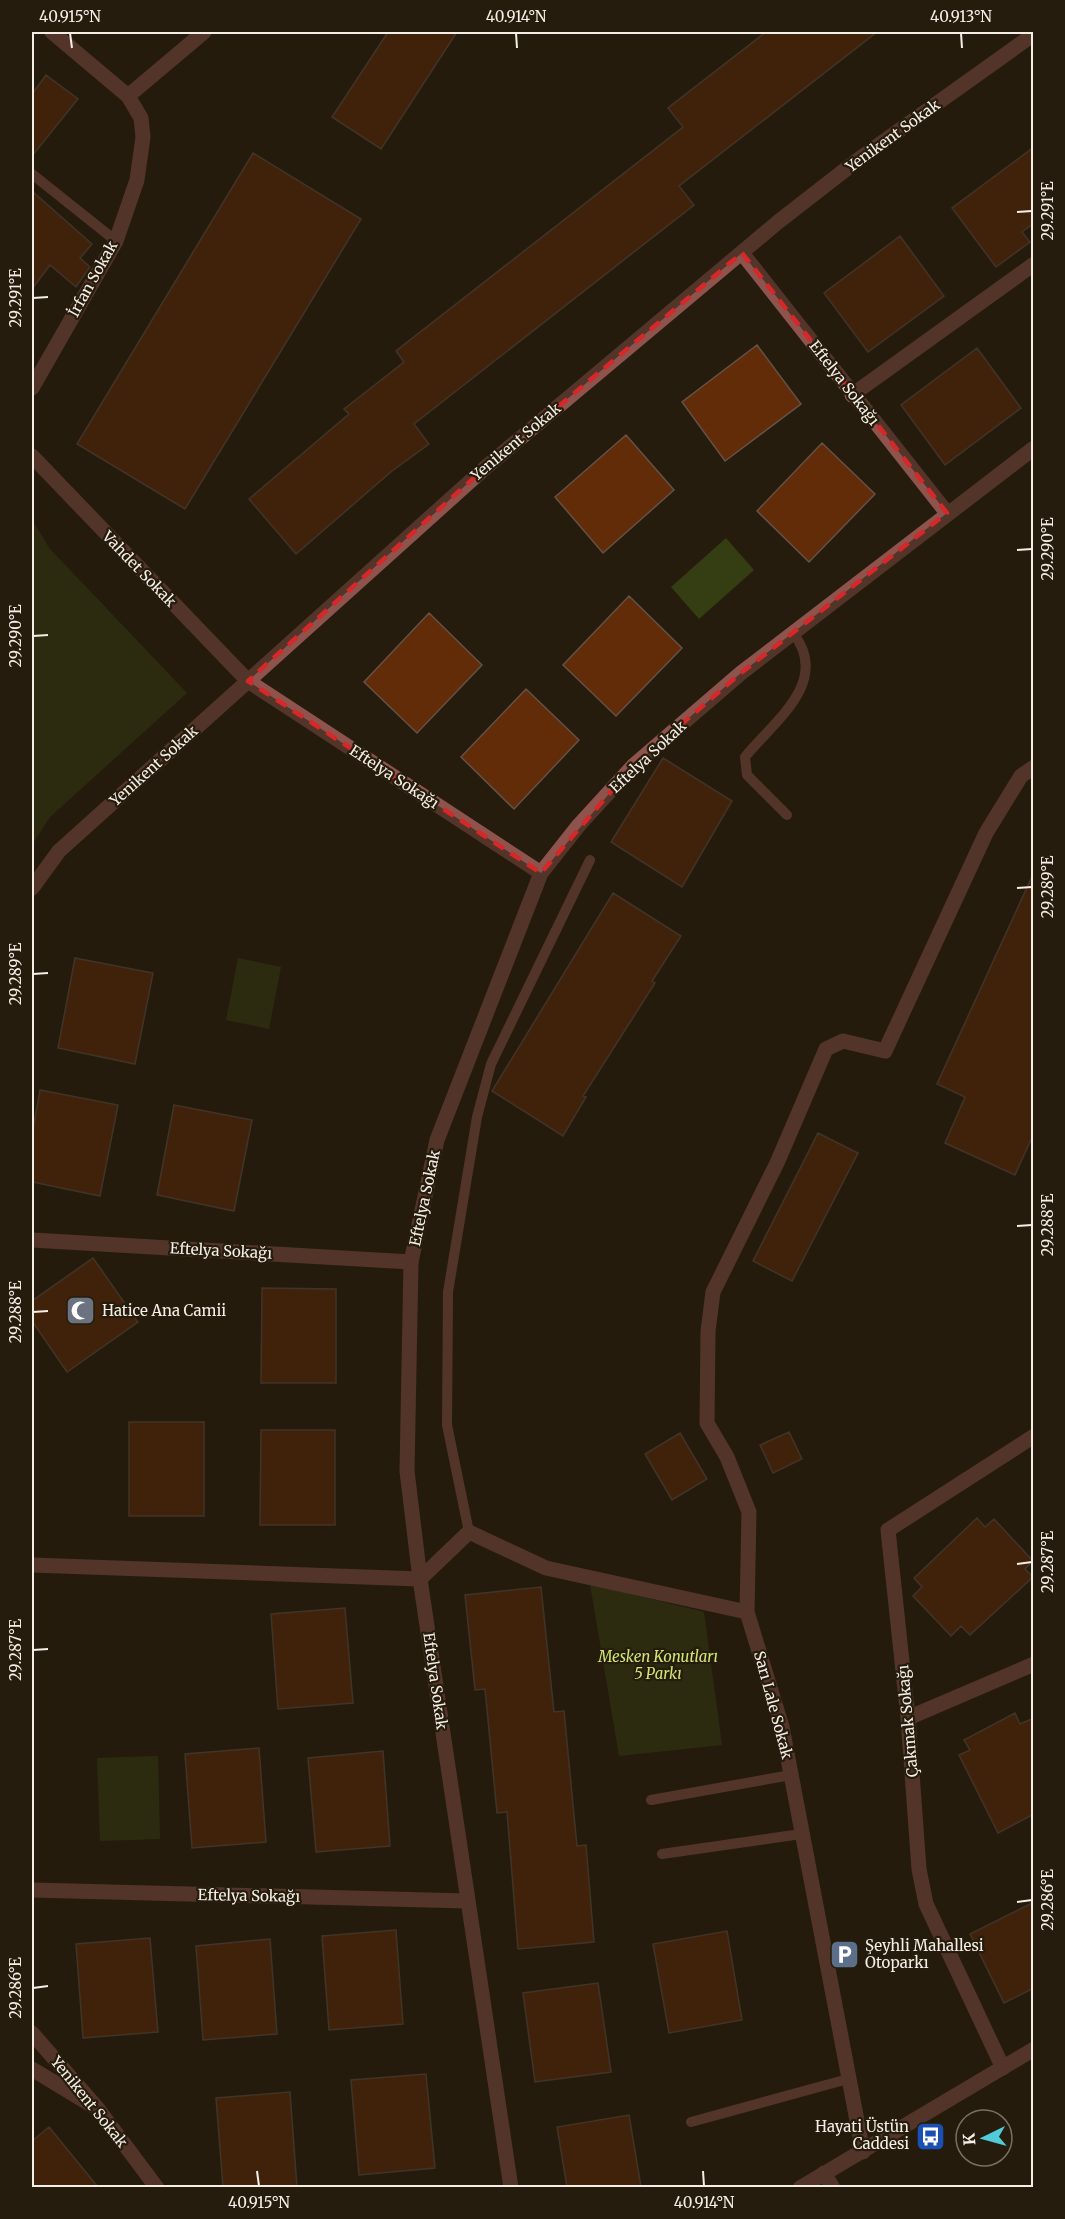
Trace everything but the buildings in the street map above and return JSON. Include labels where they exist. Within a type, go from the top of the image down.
[{"type":"street","points":[[52,32],[128,96],[204,32]]},
{"type":"street","name":"Yenikent Sokak","points":[[32,888],[59,851],[486,467],[742,253],[859,159],[1034,34]]},
{"type":"street","name":"İrfan Sokak","points":[[32,388],[116,241],[136,180],[143,137],[141,118],[128,96]]},
{"type":"street","name":"Eftelya Sokağı","points":[[742,253],[947,513]]},
{"type":"street","points":[[852,395],[1034,264]]},
{"type":"street","name":"Eftelya Sokak","points":[[511,2187],[420,1579],[407,1471],[411,1262],[437,1140],[541,873],[579,825],[633,766],[741,673],[1034,448]]},
{"type":"street","name":"Vahdet Sokak","points":[[32,456],[248,681]]},
{"type":"street","name":"Eftelya Sokağı","points":[[248,681],[541,873]]},
{"type":"street","name":"Sarı Lale Sokak","points":[[863,2152],[782,1727],[747,1612],[749,1512],[727,1457],[707,1423],[708,1331],[713,1292],[772,1173],[826,1049],[843,1041],[885,1051],[986,833],[1021,776],[1034,767]]},
{"type":"street","name":"Eftelya Sokağı","points":[[32,1240],[411,1262]]},
{"type":"street","name":"Çakmak Sokağı","points":[[1003,2068],[926,1904],[919,1869],[909,1718],[888,1530],[1034,1436]]},
{"type":"street","points":[[32,1565],[420,1579],[469,1532],[546,1568],[747,1612]]},
{"type":"street","points":[[909,1718],[1034,1664]]},
{"type":"street","name":"Eftelya Sokağı","points":[[32,1890],[467,1902]]},
{"type":"street","name":"Yenikent Sokak","points":[[32,2033],[98,2109],[146,2180],[157,2187]]},
{"type":"street","points":[[800,2187],[863,2152],[1034,2049]]},
{"type":"street","points":[[32,2069],[98,2109]]},
{"type":"street","points":[[824,2173],[833,2187]]},
{"type":"lane","points":[[32,174],[116,241]]},
{"type":"lane","points":[[787,815],[747,775],[745,757],[792,706],[800,691],[803,654],[800,643],[793,633]]},
{"type":"lane","points":[[469,1532],[447,1425],[448,1292],[477,1117],[491,1064],[590,860]]},
{"type":"lane","points":[[651,1800],[790,1775]]},
{"type":"lane","points":[[662,1854],[801,1834]]},
{"type":"lane","points":[[691,2122],[848,2079]]},
{"type":"highlighted area","points":[[742,253],[947,513],[741,673],[633,766],[541,873],[248,681],[486,467]]},
{"type":"green space","points":[[32,520],[50,549],[187,693],[50,817],[32,845]]},
{"type":"green space","points":[[726,538],[754,570],[699,619],[671,587]]},
{"type":"green space","points":[[238,958],[281,967],[269,1029],[226,1020]]},
{"type":"green space","name":"Mesken Konutları 5 Parkı","points":[[590,1584],[704,1612],[722,1745],[619,1756]]},
{"type":"green space","points":[[158,1756],[160,1839],[100,1841],[97,1758]]},
{"type":"place","name":"Hatice Ana Camii","points":[[81,1311]]},
{"type":"place","name":"Şeyhli Mahallesi Otoparkı","points":[[844,1955]]},
{"type":"place","name":"Hayati Üstün Caddesi","points":[[930,2136]]}]
